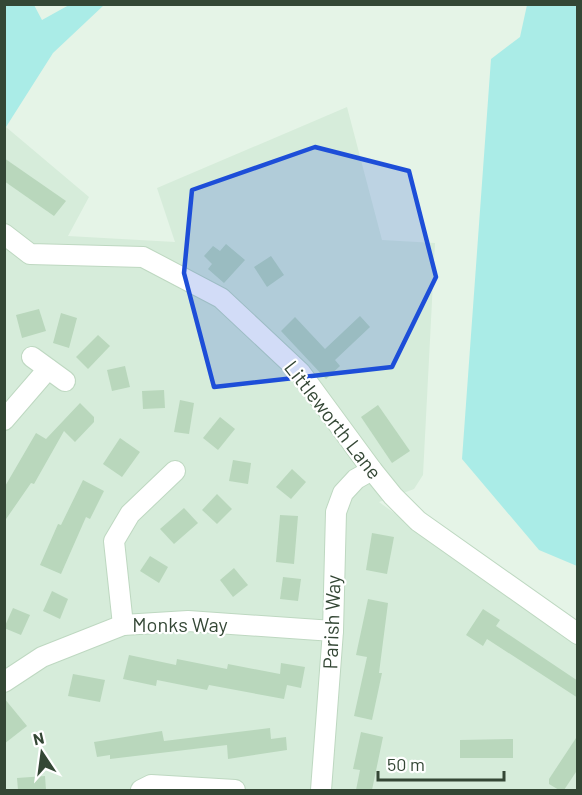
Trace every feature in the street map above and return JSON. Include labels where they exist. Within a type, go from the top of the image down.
[{"type":"street","name":"Littleworth Lane","points":[[4,234],[30,254],[143,257],[221,298],[300,372],[372,470],[393,496],[418,520],[578,634]]},
{"type":"street","points":[[4,420],[40,363],[65,381]]},
{"type":"street","name":"Parish Way","points":[[321,790],[333,631],[336,512],[343,493],[356,479],[372,470]]},
{"type":"street","points":[[123,625],[114,541],[130,514],[175,471]]},
{"type":"street","name":"Monks Way","points":[[4,682],[42,657],[123,625],[188,621],[333,631]]},
{"type":"street","points":[[141,790],[151,785],[235,790]]},
{"type":"highlighted area","points":[[315,147],[409,171],[436,277],[392,367],[214,387],[184,273],[192,190]]},
{"type":"shaded area","points":[[4,5],[34,5],[42,20],[69,5],[104,5],[53,53],[6,127]]},
{"type":"shaded area","points":[[527,5],[577,5],[577,566],[539,550],[462,459],[491,59],[520,37]]},
{"type":"shaded area","points":[[347,107],[382,240],[435,243],[423,475],[414,489],[379,502],[577,645],[577,790],[5,790],[4,120],[6,127],[89,197],[68,236],[175,242],[157,188]]},
{"type":"building","points":[[4,158],[66,201],[54,216],[4,181]]},
{"type":"building","points":[[226,244],[245,260],[224,283],[208,269],[212,264],[204,256],[213,246],[220,251]]},
{"type":"building","points":[[271,256],[284,275],[267,287],[254,267]]},
{"type":"building","points":[[39,309],[46,331],[22,338],[16,315]]},
{"type":"building","points":[[61,313],[77,318],[69,348],[53,343]]},
{"type":"building","points":[[360,316],[370,327],[335,360],[340,366],[326,379],[281,331],[295,317],[325,349]]},
{"type":"building","points":[[98,335],[110,346],[88,369],[76,357]]},
{"type":"building","points":[[125,366],[130,387],[112,391],[107,370]]},
{"type":"building","points":[[164,390],[165,408],[143,409],[142,391]]},
{"type":"building","points":[[180,400],[194,403],[189,434],[174,432]]},
{"type":"building","points":[[80,403],[94,417],[94,422],[75,442],[64,431],[34,484],[31,483],[4,522],[4,488],[36,433],[46,439]]},
{"type":"building","points":[[378,405],[410,451],[392,463],[361,417]]},
{"type":"building","points":[[220,417],[235,429],[218,450],[203,438]]},
{"type":"building","points":[[120,438],[140,452],[122,477],[103,464]]},
{"type":"building","points":[[233,460],[251,463],[248,484],[229,481]]},
{"type":"building","points":[[292,469],[306,482],[291,499],[276,487]]},
{"type":"building","points":[[83,480],[104,491],[90,519],[86,517],[61,574],[40,565],[58,524],[61,525]]},
{"type":"building","points":[[217,494],[232,509],[217,524],[202,510]]},
{"type":"building","points":[[184,508],[198,523],[174,544],[160,529]]},
{"type":"building","points":[[280,515],[298,516],[294,564],[276,562]]},
{"type":"building","points":[[372,533],[394,537],[387,574],[366,570]]},
{"type":"building","points":[[150,556],[168,567],[159,583],[140,571]]},
{"type":"building","points":[[234,568],[248,585],[233,597],[220,580]]},
{"type":"building","points":[[283,577],[301,579],[298,601],[280,599]]},
{"type":"building","points":[[52,591],[68,599],[60,619],[43,611]]},
{"type":"building","points":[[368,599],[388,603],[379,673],[382,673],[372,720],[354,716],[367,657],[356,655]]},
{"type":"building","points":[[13,608],[30,615],[21,635],[4,628]]},
{"type":"building","points":[[483,609],[500,620],[496,626],[578,681],[578,698],[487,639],[483,646],[466,635]]},
{"type":"building","points":[[129,655],[176,665],[177,659],[227,669],[228,664],[280,674],[281,663],[305,667],[301,688],[287,685],[284,699],[209,685],[207,690],[157,680],[156,686],[123,679]]},
{"type":"building","points":[[73,674],[105,680],[100,702],[68,696]]},
{"type":"building","points":[[4,698],[27,726],[4,744]]},
{"type":"building","points":[[270,728],[271,739],[286,737],[287,750],[228,759],[227,745],[110,759],[110,755],[97,757],[94,742],[162,731],[164,741]]},
{"type":"building","points":[[361,732],[383,737],[372,790],[356,790],[360,770],[353,769]]},
{"type":"building","points":[[578,735],[578,769],[564,790],[559,790],[549,784],[549,779]]},
{"type":"building","points":[[513,739],[513,758],[460,758],[460,740]]},
{"type":"building","points":[[45,776],[46,790],[18,790],[17,778]]}]
